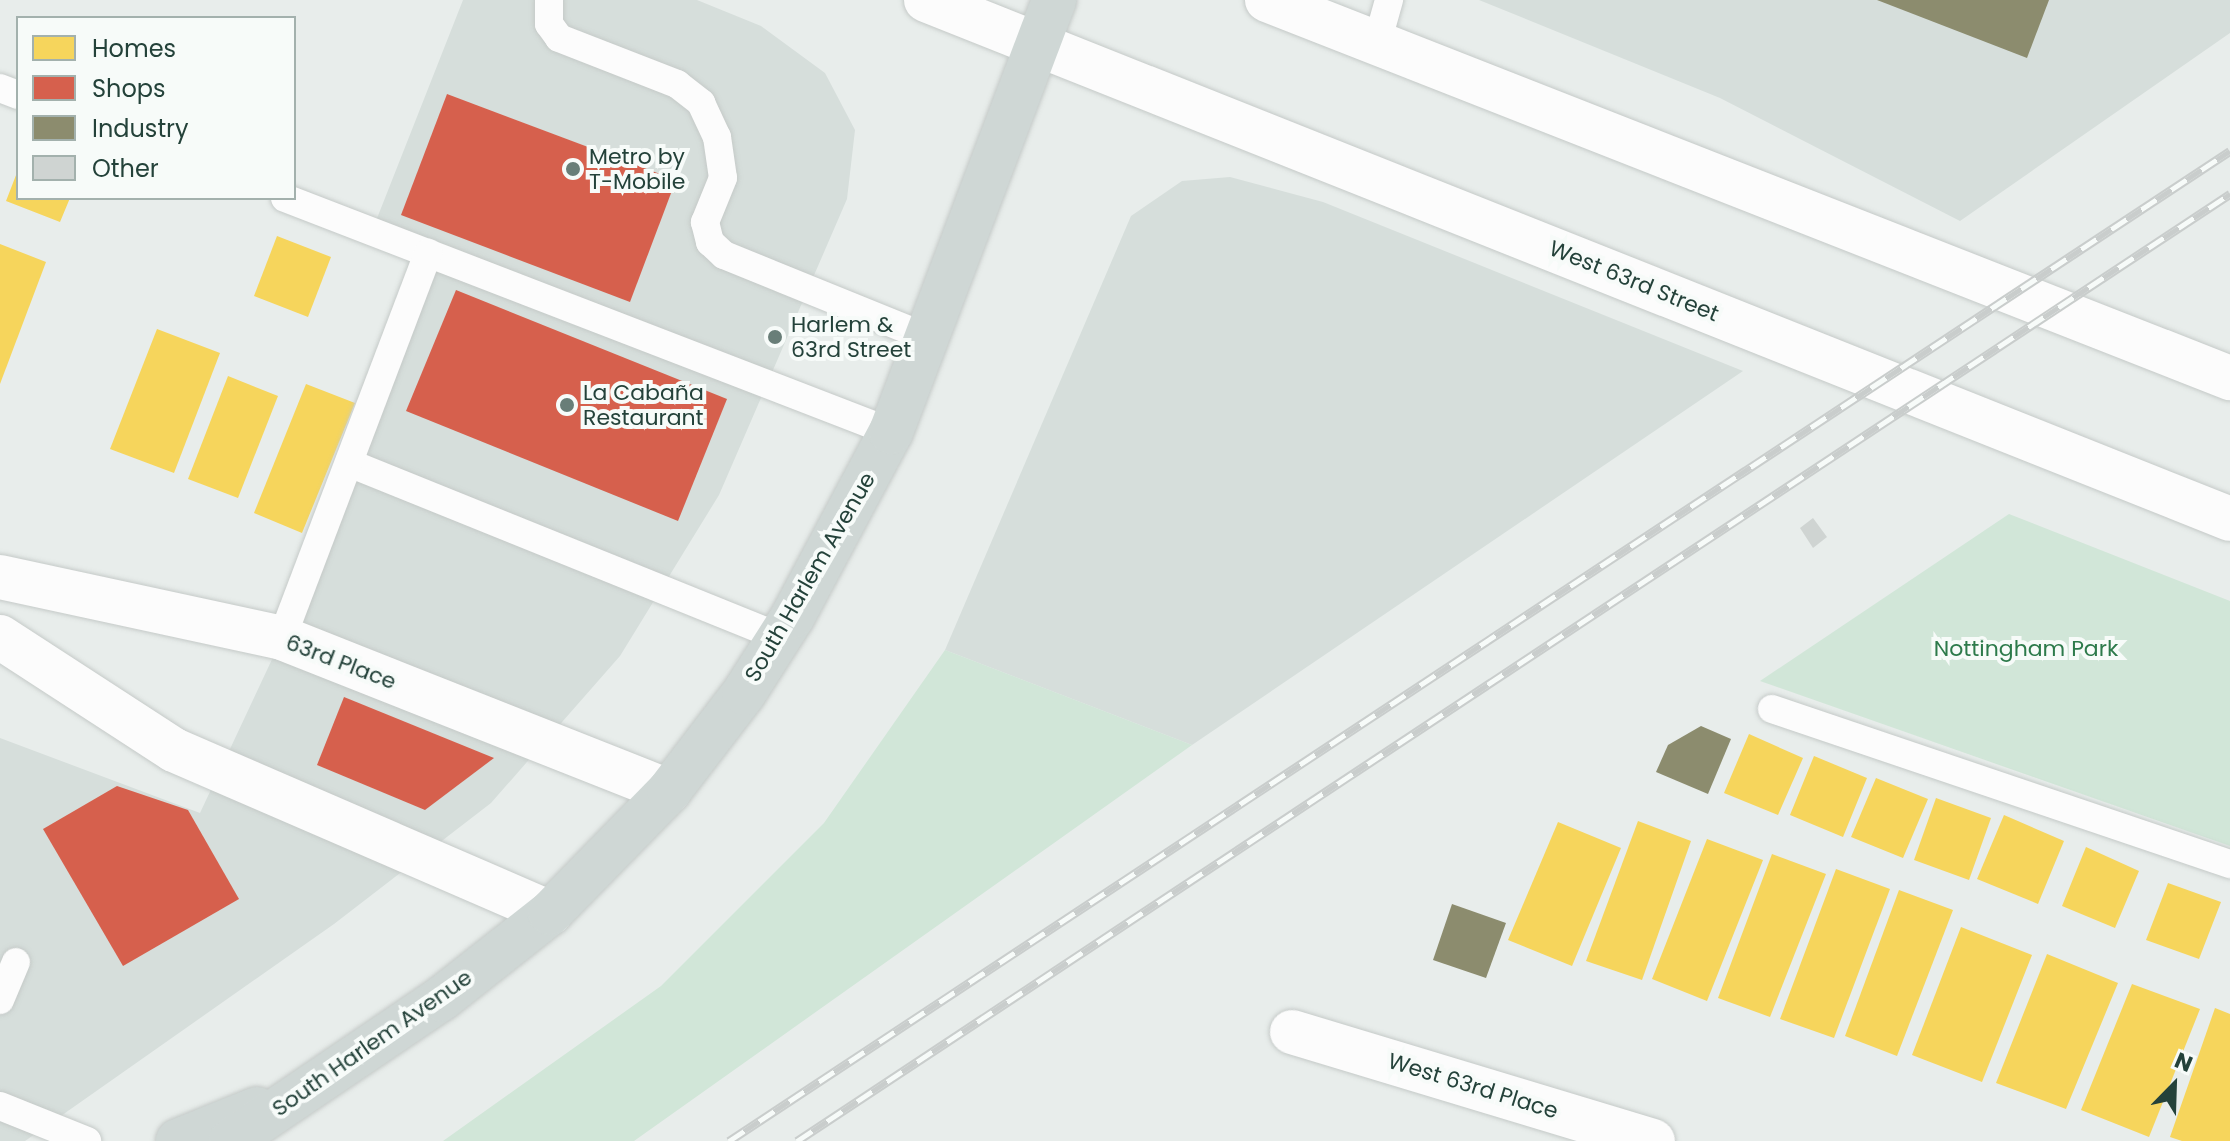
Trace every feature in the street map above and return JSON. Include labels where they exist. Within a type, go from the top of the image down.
[{"type":"main road","name":"West 63rd Street","points":[[926,0],[2230,519]]},
{"type":"main road","name":"South Harlem Avenue","points":[[231,1141],[441,999],[550,913],[669,791],[779,637],[891,432],[1054,0]]},
{"type":"main road","points":[[1267,0],[2230,378]]},
{"type":"main road","name":"63rd Place","points":[[0,577],[282,638],[669,791]]},
{"type":"main road","points":[[0,637],[174,750],[550,913]]},
{"type":"main road","name":"West 63rd Place","points":[[1292,1032],[1653,1141]]},
{"type":"main road","points":[[178,1141],[308,1089]]},
{"type":"lane","points":[[549,0],[549,24],[559,38],[677,84],[701,103],[717,137],[723,178],[705,222],[710,242],[724,255],[926,337]]},
{"type":"lane","points":[[1377,43],[1389,0]]},
{"type":"lane","points":[[290,200],[891,432]]},
{"type":"lane","points":[[282,638],[428,253]]},
{"type":"lane","points":[[349,463],[779,637]]},
{"type":"lane","points":[[1772,709],[2230,864]]},
{"type":"lane","points":[[0,1000],[16,962]]},
{"type":"lane","points":[[0,1106],[87,1141]]},
{"type":"shaded area","points":[[463,0],[697,0],[761,26],[825,73],[855,130],[847,199],[719,495],[620,656],[491,803],[334,924],[25,1141],[0,1141],[0,738],[200,813],[282,638],[428,254],[372,231]]},
{"type":"shaded area","points":[[1479,0],[2230,0],[2230,33],[1960,221],[1720,98]]},
{"type":"shaded area","points":[[1230,177],[1323,202],[1743,371],[1192,745],[945,650],[1131,216],[1182,181]]},
{"type":"green space","name":"Nottingham Park","points":[[2009,514],[2230,601],[2230,846],[1760,681]]},
{"type":"green space","points":[[945,650],[1192,745],[634,1141],[443,1141],[661,986],[824,823]]},
{"type":"building: Homes","points":[[16,175],[16,200],[69,200],[60,222],[6,201]]},
{"type":"building: Homes","points":[[277,236],[331,257],[308,317],[254,296]]},
{"type":"building: Homes","points":[[0,244],[46,262],[0,384]]},
{"type":"building: Homes","points":[[157,329],[220,353],[174,473],[110,449]]},
{"type":"building: Homes","points":[[228,376],[278,396],[238,498],[188,479]]},
{"type":"building: Homes","points":[[306,384],[355,403],[302,533],[254,513]]},
{"type":"building: Homes","points":[[1749,734],[1803,758],[1778,815],[1724,793]]},
{"type":"building: Homes","points":[[1814,756],[1867,778],[1843,837],[1790,815]]},
{"type":"building: Homes","points":[[1876,778],[1928,799],[1903,858],[1851,837]]},
{"type":"building: Homes","points":[[1936,798],[1991,818],[1969,880],[1914,860]]},
{"type":"building: Homes","points":[[2004,815],[2064,841],[2038,904],[1977,879]]},
{"type":"building: Homes","points":[[1638,821],[1691,841],[1642,980],[1586,961]]},
{"type":"building: Homes","points":[[1558,822],[1621,848],[1572,966],[1508,940]]},
{"type":"building: Homes","points":[[1707,839],[1763,860],[1707,1001],[1652,979]]},
{"type":"building: Homes","points":[[2086,847],[2139,871],[2115,928],[2062,906]]},
{"type":"building: Homes","points":[[1772,854],[1826,874],[1770,1017],[1718,998]]},
{"type":"building: Homes","points":[[1836,869],[1890,889],[1834,1038],[1780,1019]]},
{"type":"building: Homes","points":[[2168,883],[2221,902],[2199,959],[2146,940]]},
{"type":"building: Homes","points":[[1899,890],[1953,910],[1897,1056],[1845,1036]]},
{"type":"building: Homes","points":[[1961,927],[2032,955],[1982,1082],[1912,1055]]},
{"type":"building: Homes","points":[[2047,954],[2118,983],[2066,1109],[1996,1083]]},
{"type":"building: Homes","points":[[2132,984],[2200,1009],[2149,1137],[2081,1110]]},
{"type":"building: Homes","points":[[2215,1008],[2230,1014],[2230,1141],[2182,1141],[2170,1137]]},
{"type":"building: Shops","points":[[447,94],[676,180],[630,302],[401,215]]},
{"type":"building: Shops","name":"La Cabaña Restaurant","points":[[456,290],[727,399],[678,521],[406,411]]},
{"type":"building: Shops","points":[[344,697],[494,758],[425,810],[317,765]]},
{"type":"building: Shops","points":[[117,786],[188,810],[239,899],[123,966],[43,829]]},
{"type":"building: Industry","points":[[1877,0],[2049,0],[2027,58]]},
{"type":"building: Industry","points":[[1701,726],[1731,739],[1708,794],[1656,772],[1668,745]]},
{"type":"building: Industry","points":[[1452,904],[1506,923],[1486,978],[1433,960]]},
{"type":"building: Other","points":[[1813,518],[1827,537],[1813,548],[1800,528]]},
{"type":"railway","points":[[729,1141],[2230,151]]},
{"type":"railway","points":[[797,1141],[2230,194]]},
{"type":"place","name":"Metro by T-Mobile","points":[[573,169]]},
{"type":"place","name":"Harlem & 63rd Street","points":[[775,337]]},
{"type":"place","name":"La Cabaña Restaurant","points":[[567,405]]}]
